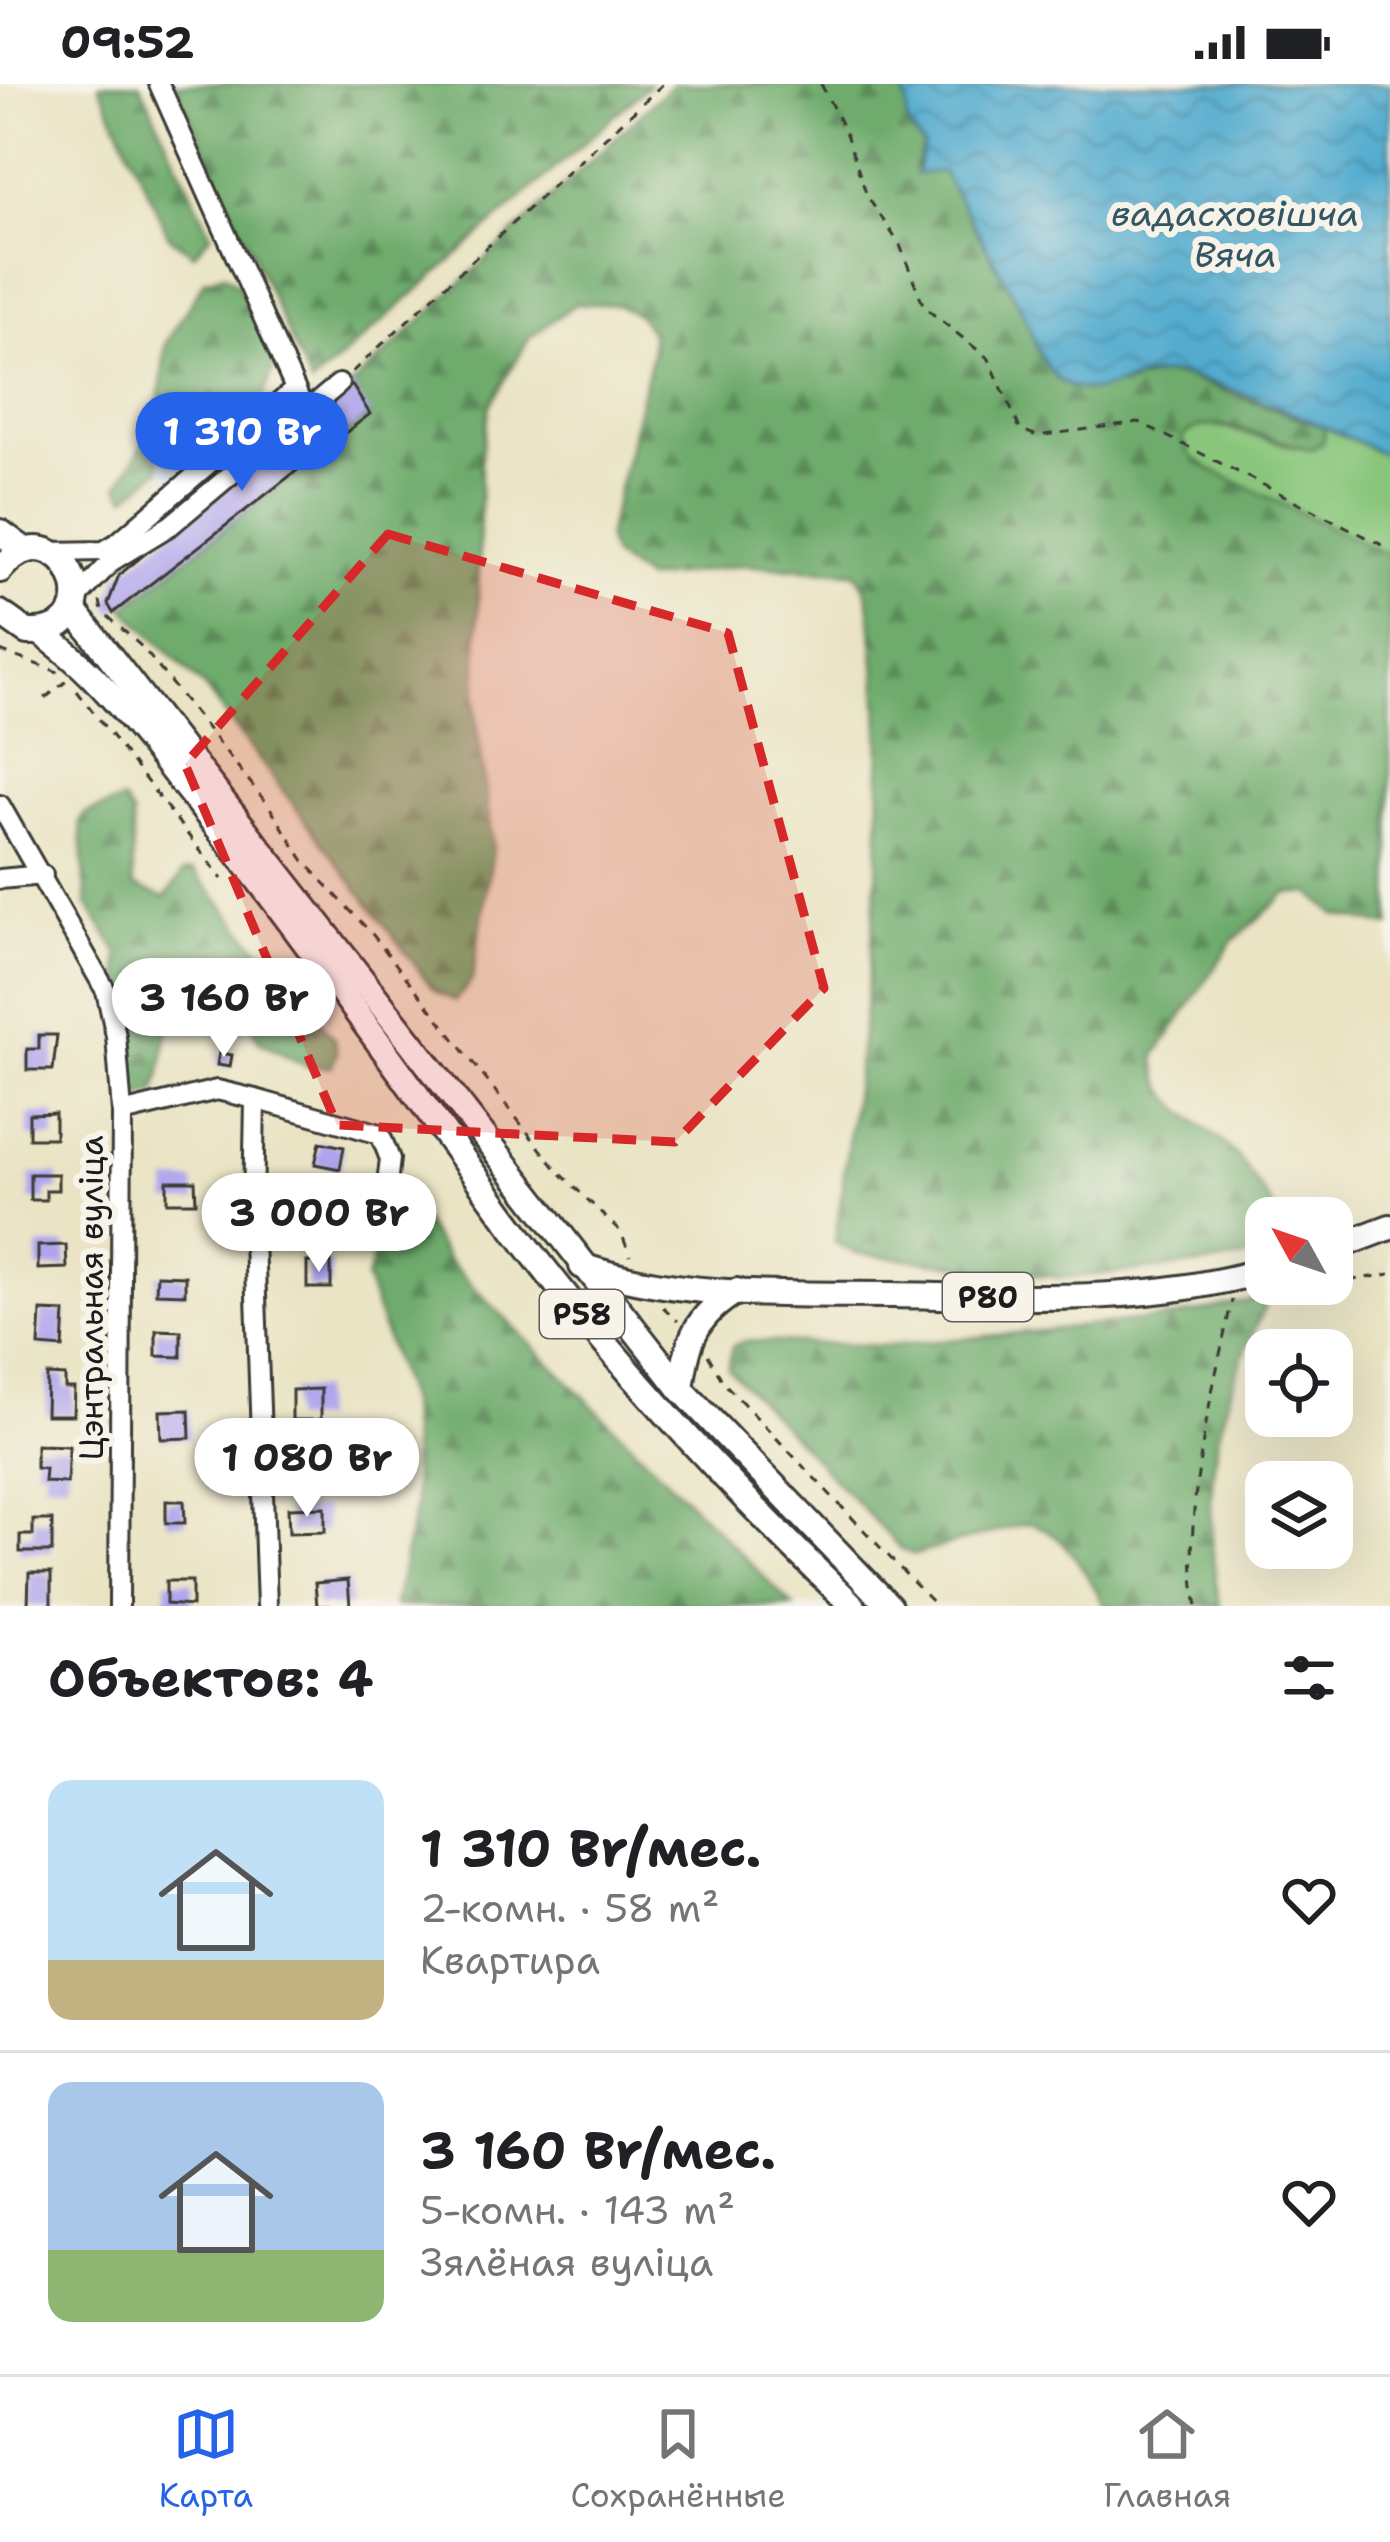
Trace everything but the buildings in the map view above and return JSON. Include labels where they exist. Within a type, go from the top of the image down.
[{"type":"main road","name":"Р58","points":[[0,532],[74,576],[83,602],[580,1265],[681,1390],[889,1606]]},
{"type":"main road","points":[[0,570],[38,551]]},
{"type":"main road","points":[[34,633],[60,625],[83,602]]},
{"type":"main road","name":"Р58","points":[[0,613],[84,668],[232,845],[537,1260],[713,1466],[853,1606]]},
{"type":"main road","points":[[1353,1241],[1390,1227]]},
{"type":"main road","name":"Р80","points":[[580,1265],[637,1281],[737,1291],[1092,1297],[1245,1276]]},
{"type":"main road","points":[[681,1390],[691,1333],[714,1304],[737,1291]]},
{"type":"street","points":[[159,84],[305,411]]},
{"type":"street","points":[[83,602],[112,561],[171,525],[339,384]]},
{"type":"street","points":[[38,551],[104,551],[117,543],[295,389]]},
{"type":"street","points":[[0,627],[34,633]]},
{"type":"street","name":"Цэнтральная вуліца","points":[[0,805],[106,991],[116,1036],[122,1113],[119,1606]]},
{"type":"street","points":[[0,879],[44,875]]},
{"type":"street","points":[[122,1113],[218,1090],[380,1134],[390,1159],[383,1209]]},
{"type":"street","points":[[255,1099],[253,1211],[267,1606]]},
{"type":"path","points":[[339,384],[663,84]]},
{"type":"path","points":[[821,84],[846,134],[867,196],[900,245],[924,307],[989,359],[1020,429],[1037,436],[1139,422],[1390,549]]},
{"type":"path","points":[[83,602],[106,615],[157,664],[269,806],[304,861],[398,965],[556,1171],[621,1232],[637,1281],[691,1333],[737,1398],[936,1606]]},
{"type":"path","points":[[0,651],[69,679],[222,880]]},
{"type":"path","points":[[45,698],[69,679]]},
{"type":"path","points":[[1353,1280],[1390,1274]]},
{"type":"path","points":[[1196,1606],[1191,1574],[1209,1402],[1238,1278]]},
{"type":"highlighted area","points":[[388,534],[728,633],[824,988],[675,1142],[337,1125],[185,764]]},
{"type":"shaded area","points":[[183,430],[211,451],[175,484],[161,469],[157,455]]},
{"type":"green space","points":[[99,84],[140,84],[211,234],[194,254],[169,237]]},
{"type":"green space","points":[[176,84],[650,84],[311,385]]},
{"type":"green space","points":[[673,84],[902,84],[908,121],[924,146],[915,168],[921,174],[928,168],[942,171],[1023,311],[1041,358],[1121,386],[1161,374],[1186,377],[1325,427],[1323,442],[1312,449],[1224,426],[1193,430],[1182,439],[1190,455],[1209,469],[1390,556],[1390,926],[1336,915],[1310,893],[1287,893],[1233,941],[1155,1056],[1172,1100],[1232,1151],[1266,1197],[1245,1197],[1245,1257],[1063,1278],[855,1253],[835,1243],[864,1021],[877,874],[879,725],[868,599],[855,572],[741,565],[646,580],[612,556],[607,538],[652,353],[651,332],[638,315],[617,304],[575,304],[530,337],[490,405],[481,457],[476,717],[493,849],[472,980],[455,1001],[434,990],[205,688],[124,608],[369,415],[352,385]]},
{"type":"green space","points":[[225,274],[239,286],[276,361],[264,395],[202,441],[182,431],[158,455],[161,469],[126,497],[119,486],[157,419],[166,343],[205,280]]},
{"type":"green space","points":[[1206,423],[1295,447],[1323,442],[1325,427],[1390,457],[1390,556],[1209,469],[1190,455],[1182,439],[1189,428]]},
{"type":"green space","points":[[274,424],[271,432],[169,515],[174,504],[264,425]]},
{"type":"green space","points":[[123,801],[132,815],[133,886],[165,898],[184,872],[194,871],[335,1040],[337,1054],[331,1067],[306,1066],[260,1042],[231,990],[201,979],[187,989],[172,1015],[155,1093],[133,1098],[128,1090],[118,952],[87,904],[80,822],[85,814]]},
{"type":"green space","points":[[399,1184],[448,1261],[793,1606],[394,1606],[415,1506],[408,1402],[366,1279]]},
{"type":"green space","points":[[1245,1302],[1266,1305],[1254,1329],[1245,1329],[1245,1351],[1216,1446],[1211,1522],[1220,1606],[1105,1606],[1063,1543],[1027,1523],[914,1555],[900,1548],[728,1368],[733,1346],[745,1341],[889,1346],[1176,1317]]},
{"type":"water","name":"вадасховішча Вяча","points":[[902,84],[1390,84],[1390,457],[1278,407],[1187,377],[1152,375],[1098,390],[1071,387],[1059,380],[1045,364],[1025,316],[942,171],[916,174],[924,146],[907,120]]}]
